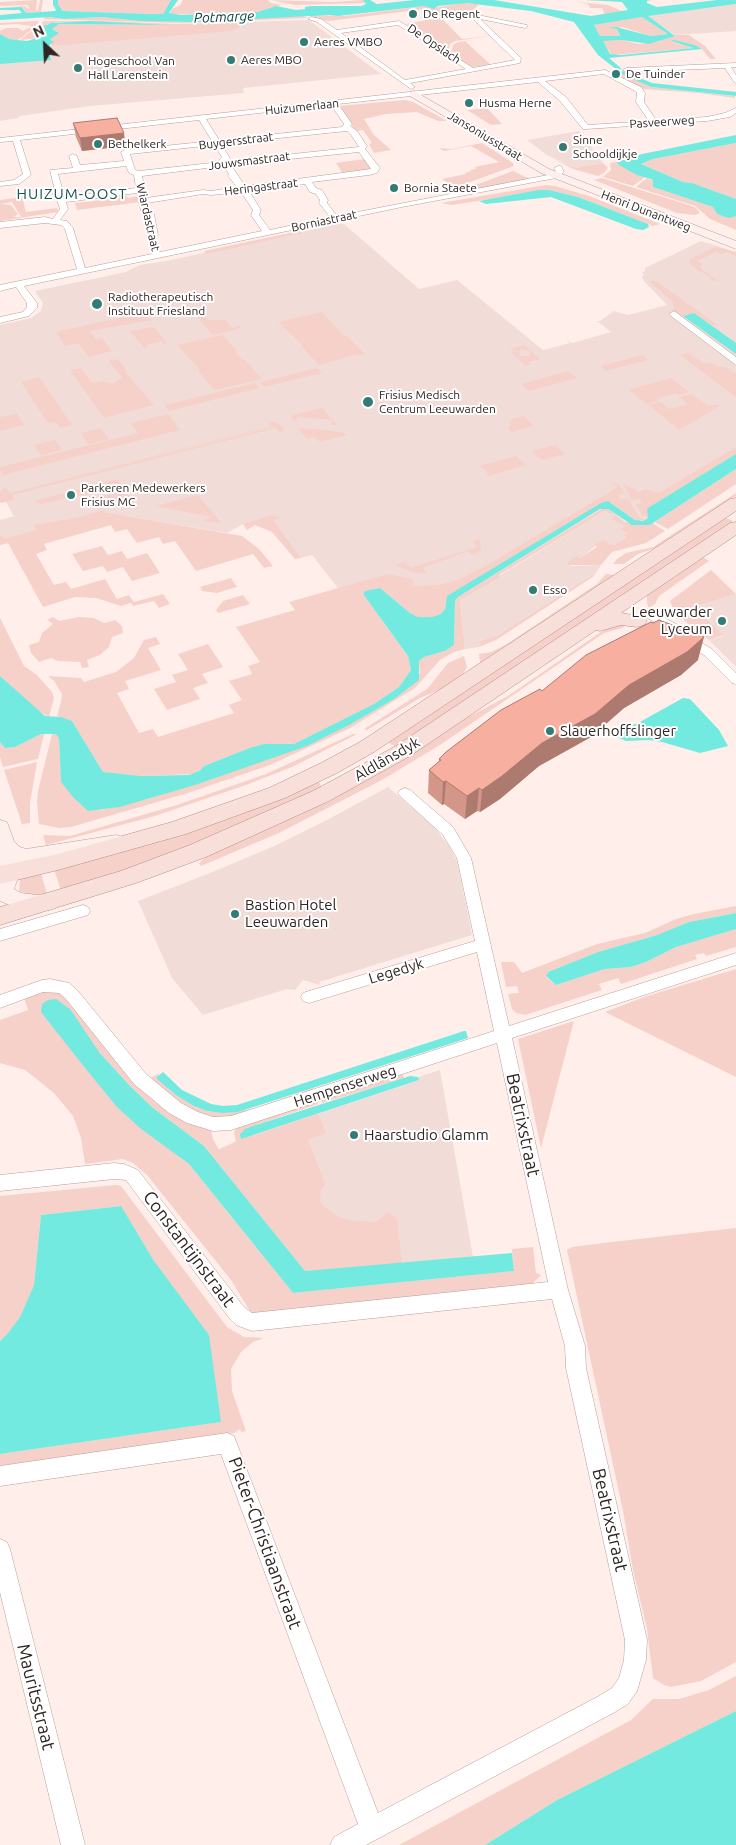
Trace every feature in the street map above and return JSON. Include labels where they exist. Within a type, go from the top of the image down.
[{"type":"main road","name":"Aldlânsdyk","points":[[2,883],[58,862],[228,812],[303,781],[367,747],[736,503]]},
{"type":"main road","name":"Aldlânsdyk","points":[[0,916],[103,886],[198,851],[262,824],[329,791],[403,751],[736,527]]},
{"type":"main road","points":[[607,569],[637,569]]},
{"type":"main road","points":[[584,630],[620,618],[642,617],[640,591]]},
{"type":"main road","points":[[472,678],[474,669],[473,652]]},
{"type":"main road","points":[[83,910],[103,886]]},
{"type":"street","points":[[499,21],[486,22],[484,27],[473,16],[499,21],[525,26]]},
{"type":"street","name":"Jansoniusstraat","points":[[311,19],[319,20],[421,93],[557,172]]},
{"type":"street","name":"De Opslach","points":[[335,32],[399,23],[472,70]]},
{"type":"street","name":"De Opslach","points":[[404,82],[515,63],[519,59],[484,27]]},
{"type":"street","points":[[643,61],[648,70]]},
{"type":"street","points":[[626,70],[736,65]]},
{"type":"street","points":[[727,66],[736,81]]},
{"type":"street","name":"Huizumerlaan","points":[[0,140],[605,72],[638,89],[640,102],[654,123]]},
{"type":"street","name":"Pasveerweg","points":[[539,79],[563,99],[586,127],[712,118],[727,115],[736,110]]},
{"type":"street","points":[[333,103],[348,124],[347,129],[354,133],[363,146],[361,149]]},
{"type":"street","points":[[202,118],[226,158],[223,160],[227,164],[236,183],[243,189],[257,210],[255,215],[268,233]]},
{"type":"street","name":"Buygersstraat","points":[[124,152],[347,129]]},
{"type":"street","points":[[0,184],[16,182],[27,175],[16,138]]},
{"type":"street","name":"Jouwsmastraat","points":[[138,174],[361,149]]},
{"type":"street","name":"Heringastraat","points":[[143,201],[186,194],[243,189],[307,181],[316,178],[369,173],[376,168],[361,149]]},
{"type":"street","name":"Wiardastraat","points":[[124,152],[132,172],[138,174],[145,211],[150,214],[154,235],[151,237],[154,251],[159,256]]},
{"type":"street","points":[[73,156],[77,168]]},
{"type":"street","points":[[56,220],[64,209],[61,200],[56,194],[59,191],[50,173],[78,170],[77,168],[129,163]]},
{"type":"street","name":"Borniastraat","points":[[0,293],[12,288],[82,272],[557,172]]},
{"type":"street","name":"Henri Dunantweg","points":[[557,172],[736,240]]},
{"type":"street","name":"Henri Dunantweg","points":[[557,172],[736,245]]},
{"type":"street","points":[[307,181],[313,190],[319,192],[324,200],[322,203],[335,219]]},
{"type":"street","points":[[61,200],[140,190]]},
{"type":"street","points":[[0,225],[45,220],[56,220],[64,223],[68,227],[82,272]]},
{"type":"street","points":[[0,320],[26,314],[32,308],[32,303],[12,288]]},
{"type":"street","points":[[674,314],[736,362]]},
{"type":"street","points":[[642,617],[668,635],[691,642],[708,652],[736,680]]},
{"type":"street","points":[[405,793],[448,831],[464,858],[504,1034]]},
{"type":"street","points":[[3,836],[9,857],[2,883],[7,895],[26,902],[50,902]]},
{"type":"street","name":"Aldlânsdyk","points":[[3,836],[13,852],[26,856],[55,850],[135,840]]},
{"type":"street","points":[[0,935],[83,910]]},
{"type":"street","name":"Legedyk","points":[[309,997],[483,944]]},
{"type":"street","name":"Hempenserweg","points":[[0,1002],[42,986],[63,987],[72,994],[140,1079],[175,1108],[193,1118],[213,1124],[231,1123],[736,959]]},
{"type":"street","name":"Beatrixstraat","points":[[342,1845],[620,1696],[629,1683],[636,1660],[636,1640],[576,1368],[575,1346],[571,1327],[562,1307],[558,1290],[504,1034]]},
{"type":"street","name":"Constantijnstraat","points":[[0,1183],[114,1171],[132,1175],[237,1313],[252,1322],[558,1290]]},
{"type":"street","name":"Pieter-Christiaanstraat","points":[[0,1476],[228,1443],[372,1829]]},
{"type":"street","name":"Mauritsstraat","points":[[0,1548],[72,1845]]},
{"type":"shaded area","points":[[37,0],[36,11],[38,10],[40,0],[43,0],[41,12],[26,13],[23,7],[0,8],[25,6],[31,11],[27,5],[0,6],[0,2]]},
{"type":"shaded area","points":[[58,0],[171,0],[163,14],[151,14],[62,11],[57,5]]},
{"type":"shaded area","points":[[183,0],[268,0],[271,3],[282,5],[258,12],[212,15],[170,14],[172,9],[180,5]]},
{"type":"shaded area","points":[[271,0],[334,2],[363,0],[365,3],[295,5]]},
{"type":"shaded area","points":[[576,2],[608,5],[624,12],[605,15],[602,8],[590,8],[588,4]]},
{"type":"shaded area","points":[[463,3],[479,4],[469,14],[456,13],[426,19],[420,17],[433,16],[425,9],[329,21],[320,20],[309,15],[345,16],[424,6],[433,8]]},
{"type":"shaded area","points":[[736,4],[736,31],[675,35],[647,16]]},
{"type":"shaded area","points":[[458,14],[468,15],[441,18],[462,39],[491,36],[455,41],[450,44],[449,49],[446,51],[406,24]]},
{"type":"shaded area","points":[[303,16],[307,18],[181,23],[44,19],[44,17],[64,19],[102,17],[179,22]]},
{"type":"shaded area","points":[[642,17],[668,34],[651,36],[622,27],[608,29],[617,29],[620,37],[600,36],[594,25]]},
{"type":"shaded area","points":[[309,20],[381,74],[243,88],[244,93],[90,106],[20,116],[0,121],[0,62],[48,46],[92,42],[96,34],[243,22]]},
{"type":"shaded area","points":[[39,21],[34,28],[18,40],[9,39],[0,34],[0,31],[6,28],[18,28],[23,31],[32,26],[0,25],[0,23]]},
{"type":"shaded area","points":[[44,21],[178,24],[237,22],[240,27],[232,31],[51,46],[53,41],[50,39],[58,32],[52,29],[59,24],[166,25],[60,22],[47,24],[46,33],[40,38],[20,40]]},
{"type":"shaded area","points":[[675,35],[689,35],[705,46],[716,59],[710,59],[702,49],[695,45],[674,40],[672,42],[695,48],[612,55],[602,41],[622,40],[639,44],[657,42]]},
{"type":"shaded area","points":[[465,41],[491,65],[471,67],[447,52],[452,50],[453,45]]},
{"type":"shaded area","points":[[612,72],[617,72],[651,87],[735,96],[735,98],[643,89]]},
{"type":"shaded area","points":[[405,100],[413,102],[447,121],[438,121],[417,112],[386,114],[364,119],[374,135],[391,150],[374,153],[369,144],[372,143],[363,130],[356,131],[338,106]]},
{"type":"shaded area","points":[[487,108],[502,124],[491,125],[467,110]]},
{"type":"shaded area","name":"Sinne Schooldijkje","points":[[579,131],[603,163],[575,168],[547,155],[527,140]]},
{"type":"shaded area","points":[[482,143],[513,163],[514,166],[454,188],[442,179],[466,174],[470,170],[476,169],[475,167],[499,162],[471,146],[444,151],[439,148],[452,149]]},
{"type":"shaded area","points":[[736,143],[736,199],[692,183],[683,182],[641,164],[653,159]]},
{"type":"shaded area","points":[[365,159],[371,168],[365,172],[348,174],[342,172],[336,163]]},
{"type":"shaded area","points":[[554,159],[575,168],[603,163],[608,168],[598,176],[573,169]]},
{"type":"shaded area","points":[[617,162],[625,168],[645,177],[633,186],[603,177],[611,170],[610,163]]},
{"type":"shaded area","points":[[513,171],[530,179],[484,189],[462,190]]},
{"type":"shaded area","points":[[602,178],[689,205],[696,208],[700,213],[695,215],[677,213],[594,180]]},
{"type":"shaded area","points":[[647,178],[653,181],[653,187],[713,207],[717,214],[728,218],[736,216],[736,230],[710,219],[695,206],[636,187]]},
{"type":"shaded area","points":[[546,185],[589,196],[660,224],[653,226],[578,197],[549,190],[452,205],[441,203]]},
{"type":"shaded area","points":[[127,196],[128,198],[139,196],[141,202],[77,210],[75,203],[101,200],[100,198]]},
{"type":"shaded area","points":[[22,197],[26,212],[57,208],[58,212],[0,221],[0,200]],"holes":[[[12,202],[21,217],[14,217],[18,214],[11,205],[0,204]]]},
{"type":"shaded area","name":"Frisius Medisch Centrum Leeuwarden","points":[[332,224],[344,224],[419,289],[457,280],[543,350],[570,343],[566,339],[572,343],[611,332],[597,321],[600,321],[614,311],[628,315],[667,305],[642,278],[645,268],[701,241],[736,252],[736,454],[651,506],[648,518],[643,521],[608,501],[447,596],[332,590],[338,588],[312,555],[300,558],[268,518],[243,524],[227,533],[102,512],[31,537],[0,545],[0,520],[14,516],[6,502],[0,503],[0,325],[31,318],[41,311],[43,303],[35,291],[126,272],[140,265],[172,260]]},
{"type":"shaded area","points":[[299,231],[302,233],[206,254],[204,251]]},
{"type":"shaded area","points":[[716,247],[736,252],[736,257],[728,252],[721,254],[716,252],[697,261],[703,264],[699,267],[717,280],[723,278],[716,281],[711,280],[709,276],[689,263],[690,259]]},
{"type":"shaded area","points":[[652,280],[719,326],[712,325],[694,313],[681,316],[675,312],[672,301],[650,282]]},
{"type":"shaded area","points":[[198,311],[207,319],[216,321],[225,319],[232,328],[240,326],[241,328],[213,335],[193,312],[177,314]]},
{"type":"shaded area","points":[[145,312],[152,320],[90,331],[96,339],[102,338],[112,351],[89,357],[78,343],[65,346],[56,332]]},
{"type":"shaded area","points":[[322,312],[344,336],[346,335],[365,354],[344,357],[319,365],[301,346],[303,345],[278,322]]},
{"type":"shaded area","points":[[154,327],[167,343],[164,344],[162,341],[146,345],[147,348],[144,348],[130,331]]},
{"type":"shaded area","points":[[223,335],[242,360],[245,360],[262,379],[214,390],[198,371],[200,370],[177,345]]},
{"type":"shaded area","points":[[524,345],[540,359],[529,362],[530,364],[526,366],[510,351],[519,352],[519,356],[530,356],[529,354],[531,353],[529,351],[521,349],[520,352],[510,349]]},
{"type":"shaded area","points":[[688,353],[705,364],[713,363],[718,367],[725,367],[736,374],[736,397],[680,355]]},
{"type":"shaded area","points":[[643,355],[648,360],[606,371],[601,366]]},
{"type":"shaded area","points":[[118,359],[127,371],[125,372],[154,405],[104,418],[70,370],[81,368],[92,383],[104,381],[112,384],[122,378],[109,361]]},
{"type":"shaded area","points":[[317,368],[322,373],[264,387],[260,382]]},
{"type":"shaded area","points":[[568,371],[577,378],[529,391],[521,384]]},
{"type":"shaded area","points":[[39,377],[72,425],[61,428],[56,422],[48,423],[21,382]]},
{"type":"shaded area","points":[[671,378],[689,392],[679,395],[676,393],[647,404],[629,390]]},
{"type":"shaded area","points":[[255,383],[260,388],[169,411],[165,405]]},
{"type":"shaded area","points":[[691,394],[708,406],[717,404],[720,406],[679,430],[649,405],[660,402],[669,409],[688,404],[680,397]]},
{"type":"shaded area","points":[[322,408],[337,425],[331,425],[332,420],[298,417],[296,421],[291,418],[293,415]]},
{"type":"shaded area","points":[[17,414],[24,425],[0,431],[0,417]]},
{"type":"shaded area","points":[[168,414],[180,430],[3,475],[0,470],[0,467],[138,433],[131,423]]},
{"type":"shaded area","points":[[524,416],[534,426],[511,432],[508,429],[512,419]]},
{"type":"shaded area","points":[[268,421],[278,423],[284,430],[280,432],[276,428],[12,495],[14,500],[0,503],[0,491],[6,488],[10,493],[271,426]],"holes":[[[274,426],[275,427],[5,495]]]},
{"type":"shaded area","points":[[101,428],[109,439],[88,444],[81,433]]},
{"type":"shaded area","points":[[298,429],[342,432],[347,435],[320,442],[315,437],[307,439]]},
{"type":"shaded area","points":[[55,440],[62,450],[41,455],[34,445]]},
{"type":"shaded area","points":[[555,445],[565,454],[542,460],[532,451]]},
{"type":"shaded area","points":[[736,447],[736,454],[651,506],[648,518],[642,515],[635,504],[642,503],[640,499],[632,500],[623,484],[639,492],[645,489],[659,493]]},
{"type":"shaded area","points":[[516,456],[526,465],[488,476],[486,470],[479,466]]},
{"type":"shaded area","points":[[736,469],[736,484],[668,529],[655,522]]},
{"type":"shaded area","points":[[118,479],[122,486],[41,504],[35,502],[38,500]]},
{"type":"shaded area","points":[[613,482],[619,485],[625,494],[618,495],[620,499],[628,499],[638,516],[645,520],[637,521],[608,501],[446,601],[445,609],[441,614],[432,617],[418,617],[410,613],[380,588],[365,591],[363,594],[408,656],[411,670],[399,687],[374,704],[294,744],[264,744],[252,747],[204,766],[195,774],[141,776],[115,774],[103,772],[72,721],[57,716],[62,694],[54,681],[48,676],[81,678],[84,682],[116,672],[134,658],[144,640],[156,637],[160,644],[148,648],[161,670],[125,681],[129,689],[117,693],[139,733],[153,729],[158,737],[234,713],[229,705],[242,700],[229,681],[252,674],[248,666],[260,662],[236,627],[295,610],[289,602],[388,574],[414,579],[413,586],[438,585],[458,580],[487,565],[618,487]]},
{"type":"shaded area","points":[[125,490],[138,509],[124,506],[132,502],[110,498],[98,502],[95,500],[98,497]]},
{"type":"shaded area","points":[[736,493],[736,496],[656,548],[638,554],[624,564],[613,564],[626,553],[653,547]]},
{"type":"shaded area","points":[[198,495],[221,523],[202,521],[211,517],[156,506]]},
{"type":"shaded area","points":[[603,508],[608,509],[625,522],[650,525],[652,523],[665,531],[646,543],[612,552],[601,565],[567,565],[568,562],[577,556],[580,558],[597,547],[594,545],[603,540],[614,545],[627,537],[624,535],[627,533],[621,529],[625,526],[611,519],[615,516],[605,511],[499,575],[500,577],[460,600],[465,649],[454,652],[440,660],[415,688],[350,728],[270,765],[188,793],[71,827],[59,828],[39,824],[38,791],[52,734],[56,734],[59,739],[61,782],[101,810],[148,799],[321,739],[394,699],[420,673],[419,661],[424,657],[445,651],[454,645],[455,601],[458,597]]},
{"type":"shaded area","points":[[106,510],[103,512],[242,536],[259,549],[273,566],[264,568],[253,554],[196,571],[175,541],[163,544],[159,537],[137,543],[127,529],[115,532],[111,525],[44,544],[47,550],[36,554],[54,585],[66,582],[71,589],[105,579],[117,599],[129,595],[134,602],[163,594],[170,604],[159,608],[154,601],[133,606],[131,603],[121,606],[96,598],[75,597],[43,607],[8,543],[0,545],[0,535],[4,539],[36,530],[34,525],[80,517]]},
{"type":"shaded area","points":[[605,511],[615,516],[612,519],[626,526],[627,537],[614,545],[603,540],[570,566],[601,565],[594,576],[497,636],[480,643],[479,647],[465,649],[460,600]]},
{"type":"shaded area","points":[[272,515],[281,518],[273,520],[301,558],[295,559],[272,532],[255,525],[247,530],[243,524]]},
{"type":"shaded area","points":[[725,518],[732,520],[732,523],[396,747],[389,743],[389,742]]},
{"type":"shaded area","points":[[480,539],[481,550],[473,555],[467,551],[423,568],[427,573],[411,572],[396,565],[405,562],[410,568],[477,547],[472,541]]},
{"type":"shaded area","points":[[102,546],[108,555],[122,551],[127,559],[147,553],[160,573],[132,581],[123,567],[107,572],[103,566],[83,571],[72,554]]},
{"type":"shaded area","points":[[703,557],[709,561],[659,596],[655,604],[649,608],[647,595]]},
{"type":"shaded area","points":[[711,570],[736,594],[694,607],[723,635],[709,640],[692,628],[674,610],[670,601]]},
{"type":"shaded area","points":[[606,574],[616,575],[480,663],[479,654],[491,652],[507,644],[597,584]]},
{"type":"shaded area","points":[[593,575],[496,640],[479,647],[481,641],[497,636]]},
{"type":"shaded area","points":[[231,578],[237,587],[217,593],[202,591],[200,587]]},
{"type":"shaded area","name":"Leeuwarder Lyceum","points":[[736,594],[736,667],[709,640],[723,636],[694,607]]},
{"type":"shaded area","points":[[243,595],[250,604],[218,613],[216,610],[223,601]]},
{"type":"shaded area","points":[[53,617],[59,621],[79,617],[93,618],[105,623],[115,620],[122,626],[123,633],[112,637],[109,647],[100,655],[87,660],[89,667],[82,668],[80,662],[58,661],[51,658],[39,662],[31,653],[29,645],[39,642],[42,633],[53,624],[47,620]]},
{"type":"shaded area","points":[[0,618],[24,666],[37,675],[52,692],[54,698],[49,717],[37,710],[0,676]]},
{"type":"shaded area","points":[[628,624],[622,628],[604,633],[440,745],[382,780],[279,833],[201,866],[199,863],[210,853],[508,696],[611,625]]},
{"type":"shaded area","points":[[208,644],[223,667],[202,674],[208,683],[193,688],[200,699],[167,710],[154,689],[176,682],[172,675],[188,670],[178,654]]},
{"type":"shaded area","points":[[464,656],[467,667],[462,676],[451,685],[420,698],[367,730],[364,729],[427,689],[448,663]]},
{"type":"shaded area","points":[[44,734],[38,759],[3,767],[0,757],[0,742],[5,748],[15,747]]},
{"type":"shaded area","points":[[353,734],[357,734],[292,767],[246,785],[155,816],[46,845],[43,835],[70,836],[177,805],[266,774]]},
{"type":"shaded area","points":[[37,762],[30,803],[30,823],[22,824],[4,770]]},
{"type":"shaded area","points":[[317,782],[320,783],[321,788],[152,862],[61,891],[54,869]]},
{"type":"shaded area","points":[[388,787],[433,826],[450,847],[457,862],[472,935],[319,982],[320,985],[303,980],[295,990],[287,989],[203,1015],[172,978],[138,901],[272,847]]},
{"type":"shaded area","points":[[41,873],[47,894],[32,895],[19,891],[20,879]]},
{"type":"shaded area","points":[[736,906],[736,913],[689,922],[657,935],[598,952],[548,972],[546,977],[556,985],[605,969],[631,967],[646,962],[676,947],[736,929],[736,947],[706,956],[704,953],[695,955],[697,959],[621,984],[618,978],[599,984],[602,990],[525,1015],[516,1013],[512,1009],[508,994],[519,993],[517,986],[506,987],[501,962],[514,962],[522,973],[597,944],[645,933],[676,919]]},
{"type":"shaded area","points":[[736,969],[736,1077],[605,1012],[647,996]]},
{"type":"shaded area","points":[[43,990],[63,992],[114,1058],[211,1130],[219,1150],[236,1142],[234,1132],[238,1127],[317,1102],[318,1104],[253,1126],[252,1136],[318,1114],[326,1133],[308,1140],[325,1184],[321,1190],[320,1200],[323,1206],[339,1217],[350,1220],[374,1222],[388,1212],[397,1218],[402,1264],[305,1271],[204,1146],[153,1108],[99,1052],[41,1009],[85,1068],[173,1152],[189,1164],[293,1293],[514,1271],[512,1249],[533,1247],[536,1273],[541,1275],[532,1284],[251,1313],[231,1280],[147,1175],[133,1163],[123,1159],[85,1164],[81,1138],[73,1116],[54,1093],[25,1070],[0,1063],[0,1020],[28,1010],[24,998]]},
{"type":"shaded area","points":[[574,1021],[541,1148],[518,1039]]},
{"type":"shaded area","points":[[440,1070],[473,1257],[312,1272],[210,1153],[241,1139],[408,1084],[419,1080],[418,1077]]},
{"type":"shaded area","points":[[402,1073],[404,1078],[322,1103],[321,1101]]},
{"type":"shaded area","points":[[158,1074],[160,1075],[156,1078],[194,1106],[207,1111],[222,1113],[253,1109],[313,1088],[314,1090],[229,1118],[214,1118],[178,1105],[149,1079]]},
{"type":"shaded area","points":[[121,1186],[227,1327],[244,1337],[264,1338],[253,1342],[241,1352],[231,1369],[232,1391],[246,1431],[241,1432],[240,1429],[234,1433],[0,1467],[0,1454],[221,1422],[154,1261],[120,1206],[41,1215],[34,1285],[20,1317],[0,1341],[0,1196]]},
{"type":"shaded area","points":[[736,1228],[736,1662],[701,1681],[671,1687],[653,1678],[647,1629],[633,1570],[623,1511],[567,1250],[572,1247]]},
{"type":"shaded area","points":[[736,1676],[736,1711],[557,1800],[485,1845],[399,1845],[631,1720],[653,1699],[679,1699],[709,1690]]},
{"type":"water","name":"Potmarge","points":[[53,0],[58,0],[58,5],[62,11],[163,14],[171,0],[178,0],[169,13],[181,15],[258,12],[276,6],[296,10],[305,9],[305,7],[310,6],[361,6],[366,4],[363,0],[370,0],[377,4],[415,0],[494,0],[591,16],[628,10],[622,2],[585,0],[651,0],[647,1],[647,3],[657,7],[717,0],[736,0],[736,4],[648,16],[675,36],[649,44],[622,40],[603,41],[610,54],[621,55],[694,48],[671,41],[674,40],[695,45],[702,49],[609,58],[622,69],[617,70],[598,55],[574,22],[531,11],[467,3],[438,6],[434,9],[424,6],[338,16],[193,22],[141,21],[102,17],[64,19],[50,17],[0,20],[0,15],[22,13],[19,10],[0,10],[0,8],[22,7],[26,13],[55,11]],"holes":[[[642,17],[668,34],[651,36],[616,27],[608,28],[617,29],[620,36],[600,36],[594,25]]]},
{"type":"water","points":[[90,21],[168,25],[59,24],[52,29],[59,33],[50,39],[54,42],[48,46],[52,48],[49,52],[51,60],[0,64],[0,34],[9,39],[27,41],[43,36],[46,33],[44,26],[51,23]]},
{"type":"water","points":[[623,71],[652,83],[736,92],[736,96],[651,87],[617,72]]},
{"type":"water","points":[[736,135],[736,143],[653,159],[641,164],[683,182],[692,183],[736,199],[736,216],[733,217],[728,218],[717,214],[713,207],[653,187],[651,179],[637,175],[617,162],[642,154]]},
{"type":"water","points":[[539,190],[549,190],[578,197],[648,224],[649,227],[643,230],[636,229],[551,197],[486,204],[479,201]]},
{"type":"water","points":[[694,313],[736,343],[736,354],[683,316]]},
{"type":"water","points":[[736,454],[736,469],[650,525],[632,525],[608,509],[600,509],[458,597],[455,601],[454,645],[445,651],[424,657],[419,661],[419,680],[394,699],[307,746],[195,785],[120,807],[88,811],[61,782],[59,739],[56,734],[41,734],[15,747],[5,748],[0,742],[0,676],[45,716],[61,717],[72,721],[103,772],[141,776],[189,775],[199,771],[204,766],[252,747],[264,744],[294,744],[374,704],[399,687],[411,670],[408,656],[363,594],[365,591],[380,588],[410,613],[418,617],[432,617],[441,614],[445,609],[447,596],[601,503],[608,501],[635,520],[643,521],[648,518],[647,509],[651,506]]},
{"type":"water","points":[[683,698],[690,699],[719,730],[728,746],[700,753],[662,742],[649,740],[626,741],[617,735],[621,729],[638,723]]},
{"type":"water","points":[[736,913],[736,929],[676,947],[646,962],[631,967],[605,969],[556,985],[546,976],[548,972],[598,952],[657,935],[689,922]]},
{"type":"water","points":[[56,999],[70,1009],[99,1052],[130,1086],[153,1108],[204,1146],[305,1271],[512,1253],[514,1271],[293,1293],[189,1164],[140,1128],[117,1107],[85,1068],[41,1012],[42,1004],[48,1000]]},
{"type":"water","points":[[466,1031],[468,1038],[238,1112],[222,1113],[207,1111],[194,1106],[176,1095],[156,1078],[163,1072],[182,1090],[211,1104],[223,1106],[237,1105]]},
{"type":"water","points":[[410,1076],[418,1077],[419,1080],[241,1139],[240,1134],[245,1129],[253,1126]]},
{"type":"water","points":[[121,1206],[154,1261],[209,1335],[221,1422],[0,1454],[0,1341],[20,1317],[34,1285],[41,1215]]},
{"type":"water","points":[[736,1711],[736,1845],[485,1845],[557,1800]]},
{"type":"building","points":[[117,118],[124,133],[80,138],[73,123]]},
{"type":"building","points":[[659,620],[683,629],[686,626],[704,637],[687,652],[629,685],[595,714],[542,743],[482,790],[479,788],[467,796],[446,781],[443,782],[429,770],[441,760],[439,759],[446,752],[501,710],[540,689],[542,691],[586,655],[651,622]]},
{"type":"place","name":"De Regent","points":[[413,14]]},
{"type":"place","name":"Aeres VMBO","points":[[304,42]]},
{"type":"place","name":"Aeres MBO","points":[[231,60]]},
{"type":"place","name":"Hogeschool Van Hall Larenstein","points":[[78,68]]},
{"type":"place","name":"De Tuinder","points":[[616,74]]},
{"type":"place","name":"Husma Herne","points":[[469,103]]},
{"type":"place","name":"Bethelkerk","points":[[98,144]]},
{"type":"place","name":"Sinne Schooldijkje","points":[[563,147]]},
{"type":"place","name":"Bornia Staete","points":[[394,188]]},
{"type":"place","name":"Radiotherapeutisch Instituut Friesland","points":[[97,304]]},
{"type":"place","name":"Frisius Medisch Centrum Leeuwarden","points":[[368,402]]},
{"type":"place","name":"Parkeren Medewerkers Frisius MC","points":[[71,495]]},
{"type":"place","name":"Esso","points":[[533,590]]},
{"type":"place","name":"Leeuwarder Lyceum","points":[[722,621]]},
{"type":"place","name":"Slauerhoffslinger","points":[[550,731]]},
{"type":"place","name":"Bastion Hotel Leeuwarden","points":[[235,914]]},
{"type":"place","name":"Haarstudio Glamm","points":[[354,1135]]},
{"type":"district","name":"HUIZUM-OOST","points":[[72,194]]}]
